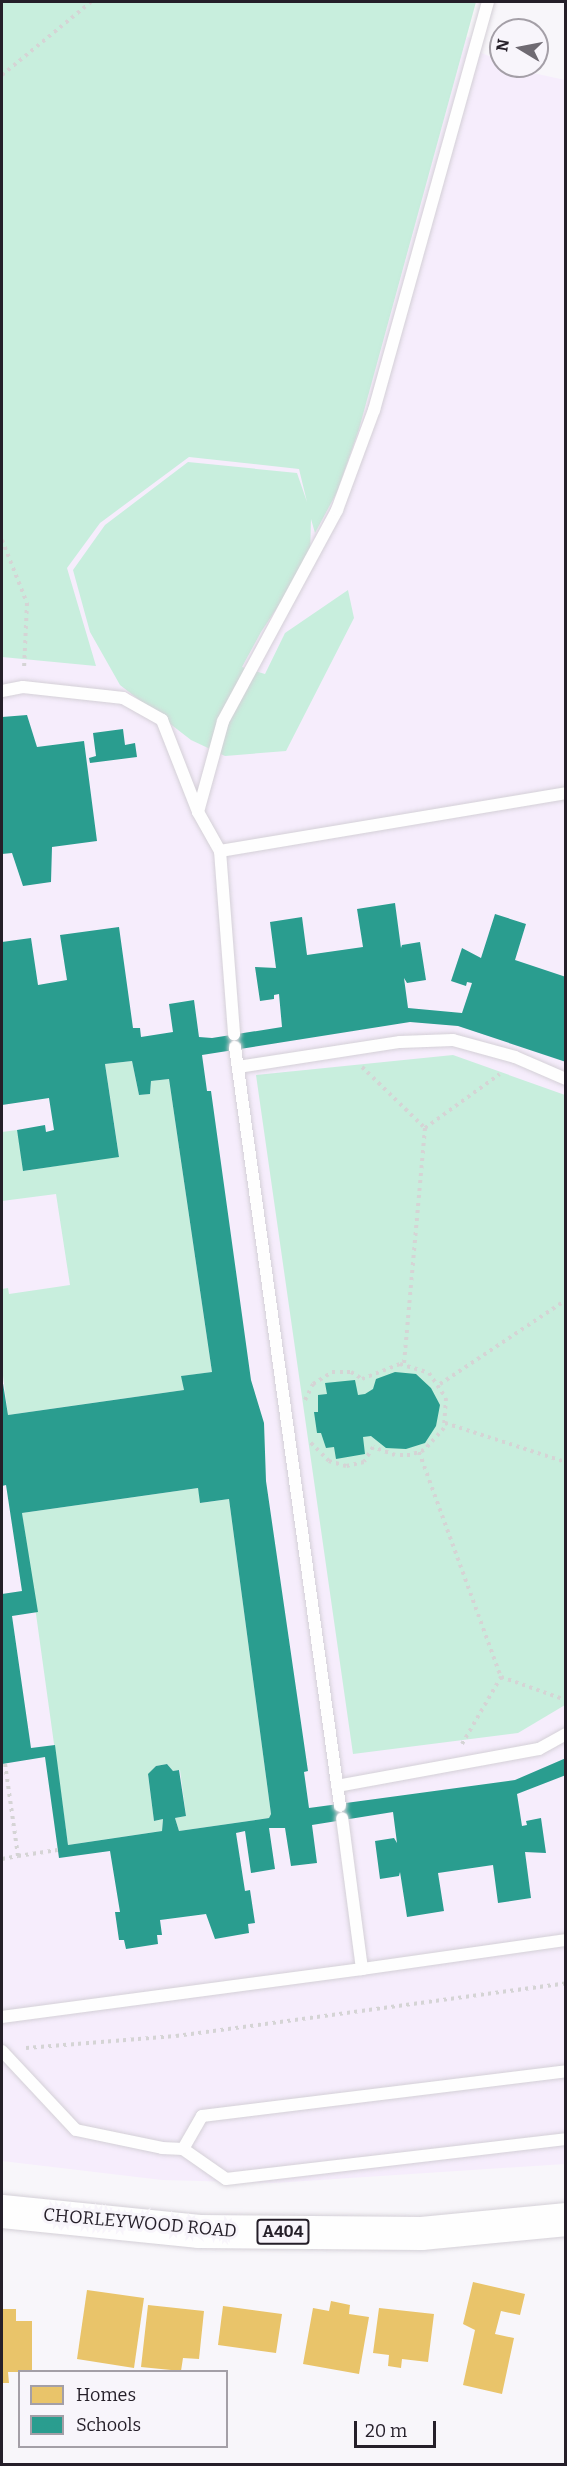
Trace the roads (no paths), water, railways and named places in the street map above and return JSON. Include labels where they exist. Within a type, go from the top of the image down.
[{"type":"main road","name":"CHORLEYWOOD ROAD","points":[[2,2211],[199,2231],[421,2233],[566,2219]]},
{"type":"lane","points":[[198,812],[224,721],[337,510],[374,410],[488,2]]},
{"type":"lane","points":[[2,691],[23,687],[123,698],[162,720],[198,812],[220,851],[238,1066],[362,1969]]},
{"type":"lane","points":[[220,851],[566,793]]},
{"type":"lane","points":[[238,1066],[345,1050],[453,1040],[520,1059],[566,1079]]},
{"type":"lane","points":[[338,1786],[449,1768],[539,1749],[566,1734]]},
{"type":"lane","points":[[2,2017],[566,1940]]},
{"type":"lane","points":[[7,2050],[76,2130],[121,2142],[183,2149],[225,2179],[566,2139]]},
{"type":"lane","points":[[183,2149],[202,2116],[566,2071]]}]
